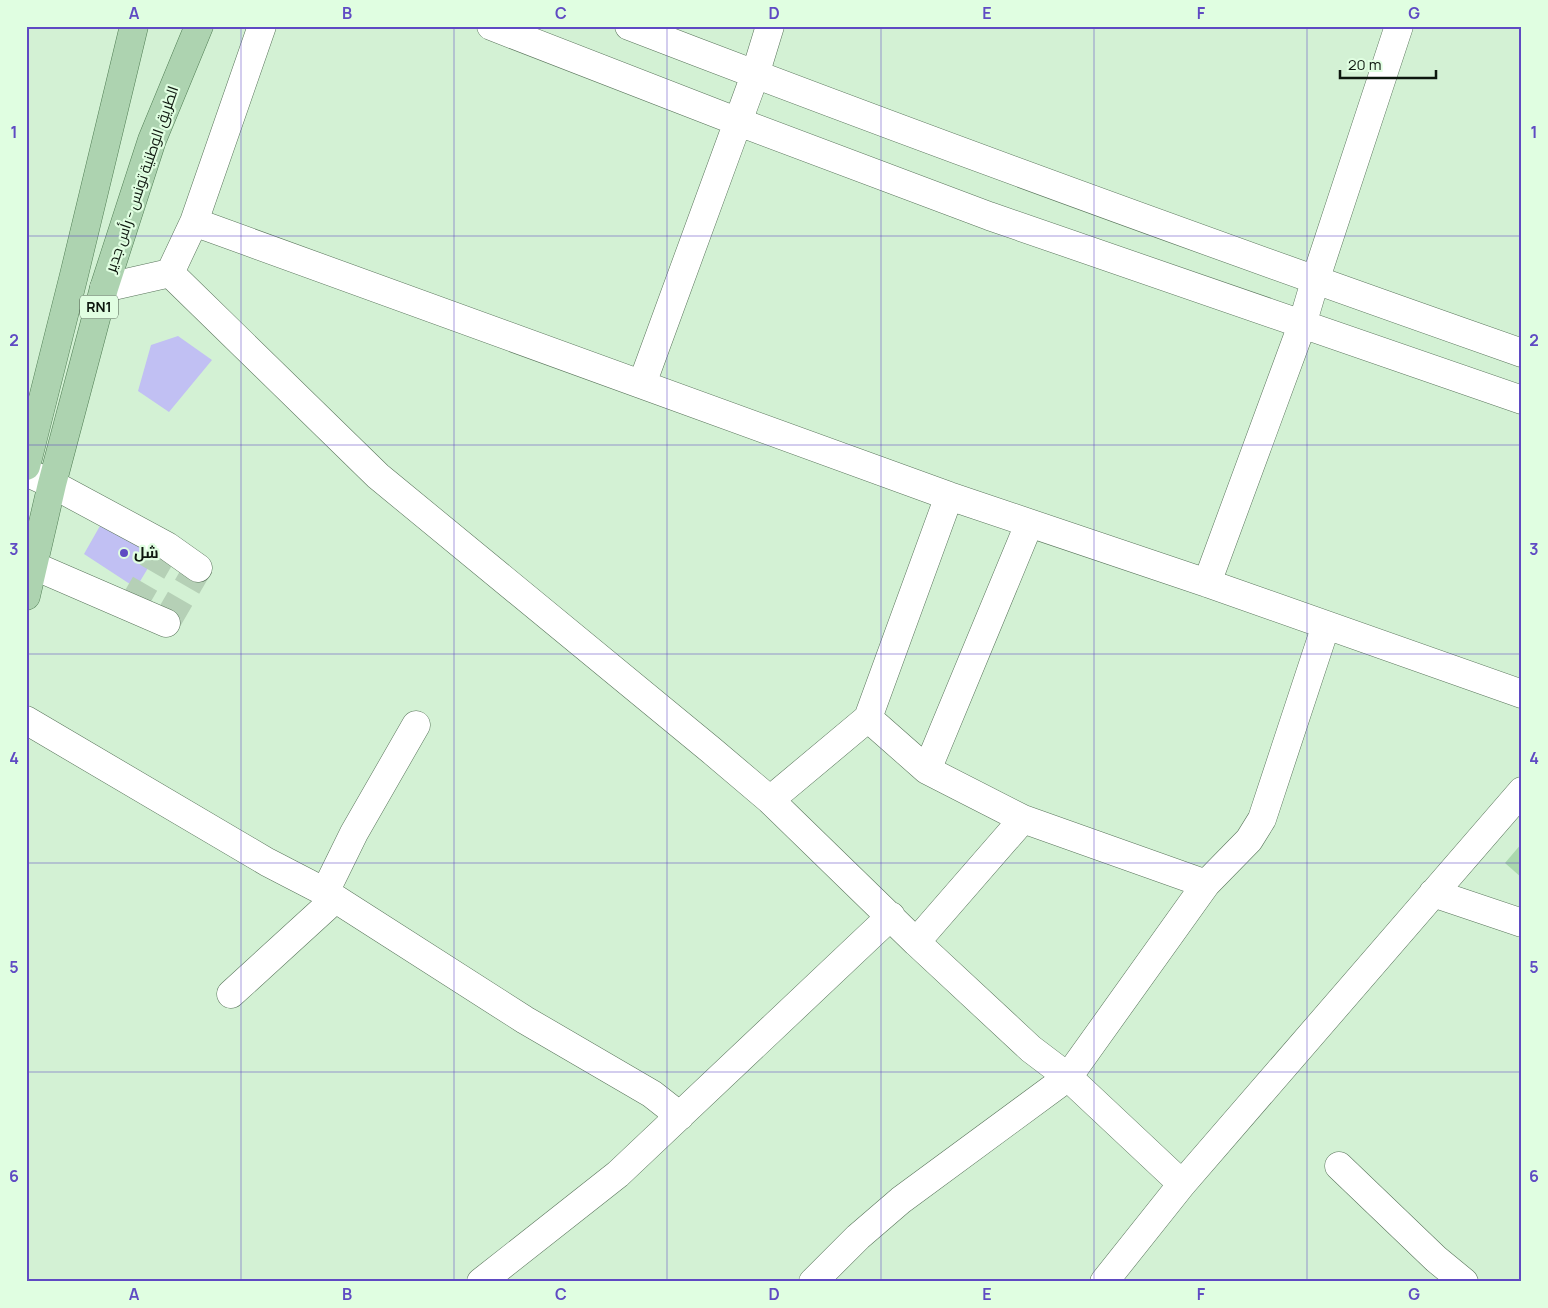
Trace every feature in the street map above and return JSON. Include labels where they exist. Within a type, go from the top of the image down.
[{"type":"main road","name":"RN1","points":[[26,466],[134,26]]},
{"type":"main road","name":"الطريق الوطنية تونس - رأس جدير","points":[[26,596],[29,565],[104,288],[152,140],[199,26]]},
{"type":"street","points":[[170,273],[194,222],[262,26]]},
{"type":"street","points":[[491,26],[989,216],[1522,400]]},
{"type":"street","points":[[628,26],[754,75],[1315,281],[1522,353]]},
{"type":"street","points":[[642,384],[770,26]]},
{"type":"street","points":[[1207,583],[1302,325],[1399,26]]},
{"type":"street","points":[[194,222],[948,496],[1207,583],[1522,694]]},
{"type":"street","points":[[104,288],[170,273]]},
{"type":"street","points":[[170,273],[378,476],[770,800],[916,942],[1031,1048],[1068,1077],[1182,1184]]},
{"type":"street","points":[[26,472],[167,546],[198,568]]},
{"type":"street","points":[[770,800],[868,718],[948,496]]},
{"type":"street","points":[[927,770],[1029,524]]},
{"type":"street","points":[[29,565],[166,623]]},
{"type":"street","points":[[814,1282],[858,1237],[901,1200],[1068,1077],[1206,884],[1249,840],[1262,819],[1326,625]]},
{"type":"street","points":[[868,718],[927,770],[1023,819],[1206,884]]},
{"type":"street","points":[[26,720],[267,862],[330,896],[525,1020],[652,1094],[680,1116]]},
{"type":"street","points":[[232,994],[330,896],[354,834],[416,725]]},
{"type":"street","points":[[1104,1282],[1182,1184],[1522,791]]},
{"type":"street","points":[[916,942],[1023,819]]},
{"type":"street","points":[[1433,893],[1522,923]]},
{"type":"street","points":[[481,1282],[618,1174],[891,916]]},
{"type":"street","points":[[1339,1166],[1436,1259],[1464,1282]]},
{"type":"green space","points":[[1522,843],[1522,878],[1505,863]]},
{"type":"building","points":[[178,336],[212,360],[169,412],[138,391],[151,345]]},
{"type":"building","points":[[105,517],[157,553],[136,588],[84,554]]},
{"type":"tunnel","points":[[131,608],[167,546]]},
{"type":"tunnel","points":[[166,623],[198,568]]},
{"type":"place","name":"شل","points":[[124,553]]}]
